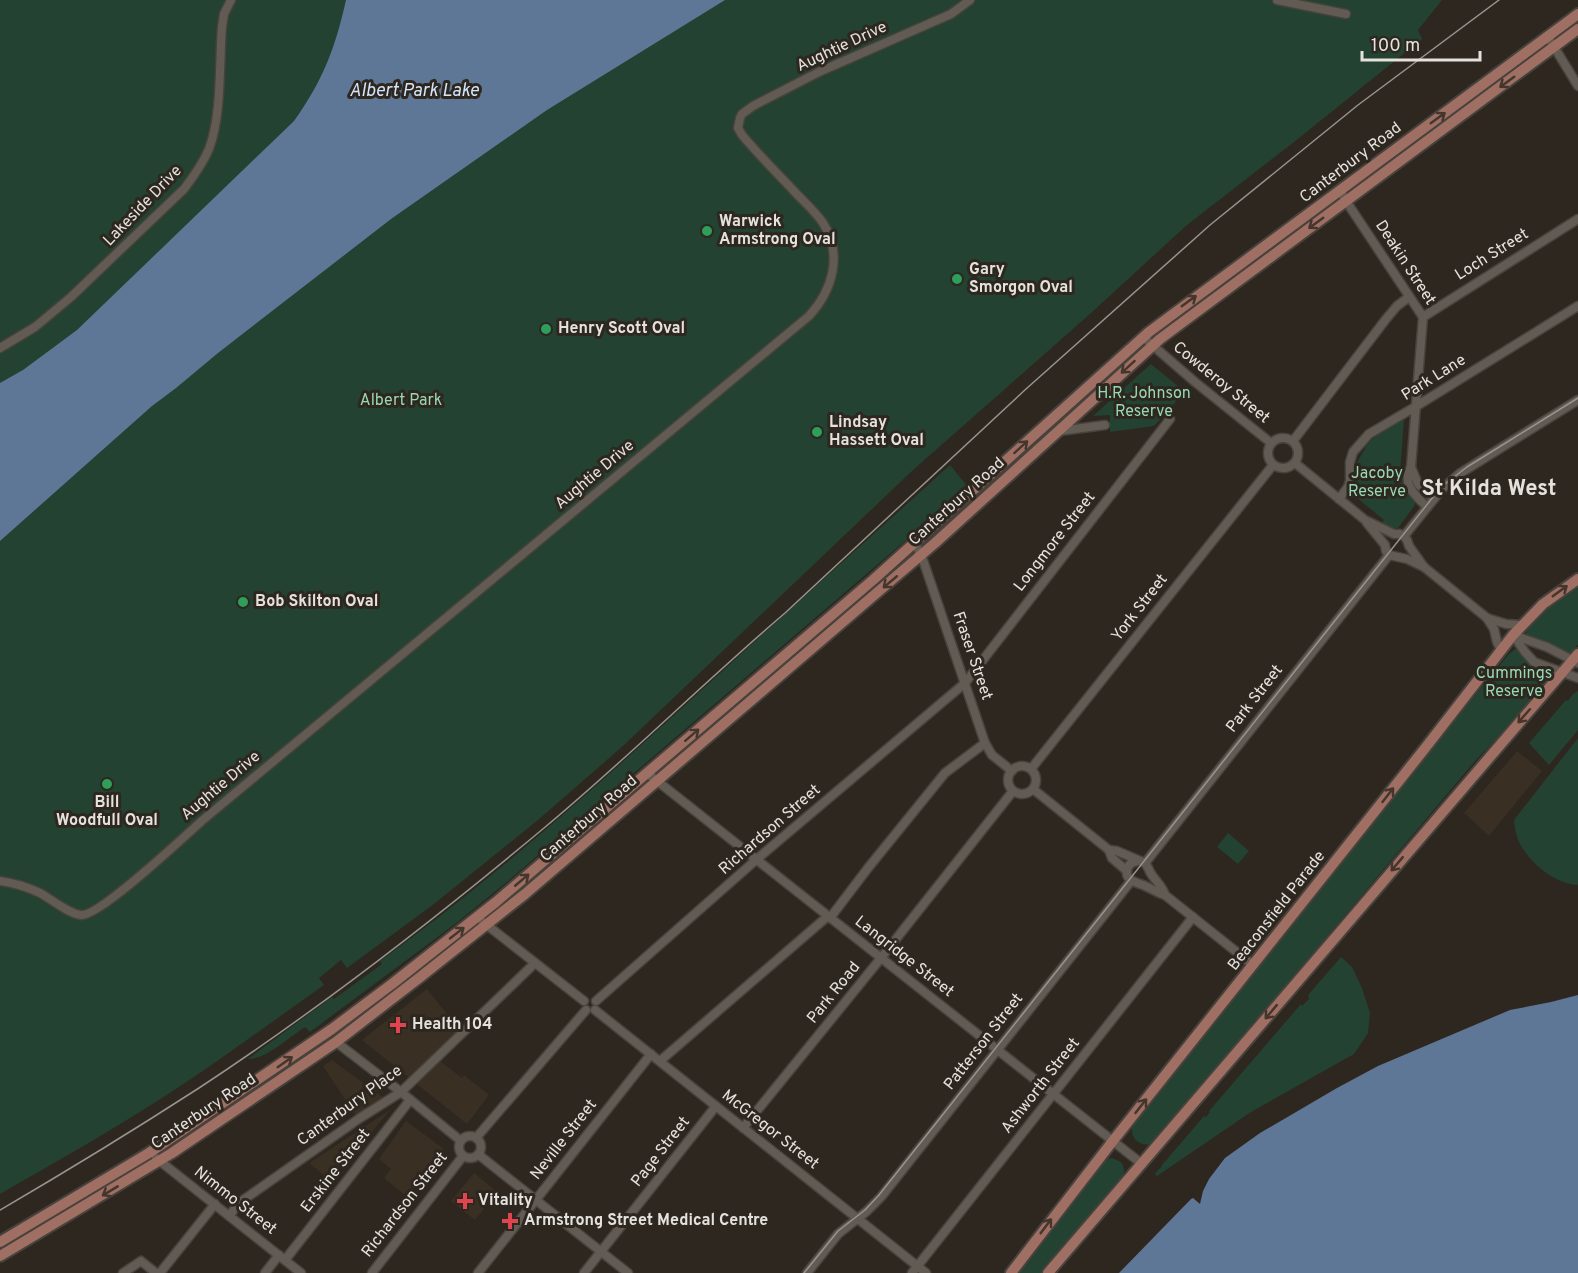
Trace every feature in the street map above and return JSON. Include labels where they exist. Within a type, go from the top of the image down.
[{"type":"main road","name":"Canterbury Road","points":[[0,1242],[149,1152],[332,1029],[477,917],[915,543],[1143,337],[1578,14]]},
{"type":"main road","name":"Canterbury Road","points":[[0,1256],[159,1160],[336,1042],[419,978],[487,925],[921,555],[1152,345],[1578,30]]},
{"type":"main road","name":"Beaconsfield Parade","points":[[1011,1273],[1513,635],[1543,604],[1578,579]]},
{"type":"main road","points":[[1048,1273],[1576,659]]},
{"type":"street","name":"Lakeside Drive","points":[[0,348],[35,327],[71,297],[184,189],[196,173],[208,150],[215,125],[222,27],[224,14],[231,0]]},
{"type":"street","name":"Aughtie Drive","points":[[0,881],[40,893],[78,915],[89,913],[104,904],[810,316],[827,292],[833,272],[833,249],[828,232],[812,210],[741,135],[738,128],[740,118],[746,110],[766,99],[819,72],[951,14],[970,0]]},
{"type":"street","points":[[1277,0],[1346,14]]},
{"type":"street","points":[[1548,37],[1578,86]]},
{"type":"street","name":"Deakin Street","points":[[1340,190],[1423,317],[1411,467],[1407,474],[1409,486],[1427,507]]},
{"type":"street","name":"Loch Street","points":[[1423,317],[1578,219]]},
{"type":"street","points":[[1293,441],[1386,319],[1409,297]]},
{"type":"street","name":"Park Lane","points":[[1339,499],[1349,484],[1351,459],[1356,447],[1368,434],[1578,306]]},
{"type":"street","points":[[1143,337],[1152,345]]},
{"type":"street","name":"Cowderoy Street","points":[[1152,345],[1271,443]]},
{"type":"street","points":[[1404,536],[1442,489],[1460,474],[1578,400]]},
{"type":"street","name":"Longmore Street","points":[[965,683],[1170,419]]},
{"type":"street","points":[[1059,430],[1105,425]]},
{"type":"street","points":[[1283,437],[1293,441],[1298,451],[1295,463],[1282,468],[1273,465],[1267,453],[1271,443],[1283,437]]},
{"type":"street","points":[[1295,463],[1365,520],[1385,545]]},
{"type":"street","name":"York Street","points":[[1031,769],[1273,465]]},
{"type":"street","points":[[1411,467],[1418,484],[1434,499]]},
{"type":"street","points":[[1365,520],[1394,534],[1404,536],[1424,567],[1487,618],[1494,629],[1501,650]]},
{"type":"street","points":[[1394,534],[1386,539],[1386,551],[1424,567]]},
{"type":"street","name":"Fraser Street","points":[[915,543],[985,743],[992,755],[1012,771]]},
{"type":"street","points":[[1394,556],[1405,554],[1409,546]]},
{"type":"street","name":"Park Street","points":[[1141,862],[1394,556]]},
{"type":"street","points":[[1487,618],[1506,624],[1522,625]]},
{"type":"street","points":[[1513,635],[1576,659]]},
{"type":"street","points":[[1513,635],[1532,660],[1578,678]]},
{"type":"street","name":"Richardson Street","points":[[476,1138],[590,1005],[965,683]]},
{"type":"street","points":[[660,1061],[829,917],[945,773],[985,743]]},
{"type":"street","points":[[1023,766],[1031,769],[1036,776],[1033,789],[1026,794],[1013,791],[1008,779],[1012,771],[1023,766]]},
{"type":"street","name":"Langridge Street","points":[[647,773],[1142,1164]]},
{"type":"street","points":[[1033,789],[1109,850],[1112,858],[1127,871]]},
{"type":"street","name":"Park Road","points":[[743,1128],[1013,791]]},
{"type":"street","points":[[1109,850],[1117,851],[1148,866],[1150,872],[1162,886],[1165,895]]},
{"type":"street","points":[[1141,862],[1130,864],[1127,871],[1131,881],[1165,895],[1253,965]]},
{"type":"street","points":[[1140,884],[1147,879],[1150,872]]},
{"type":"street","name":"Patterson Street","points":[[807,1273],[838,1234],[881,1197],[1131,881]]},
{"type":"street","name":"McGregor Street","points":[[477,917],[857,1218],[914,1270],[926,1273]]},
{"type":"street","name":"Ashworth Street","points":[[914,1270],[1193,917]]},
{"type":"street","name":"Canterbury Place","points":[[229,1216],[239,1203],[401,1092],[535,963]]},
{"type":"street","points":[[336,1042],[461,1141]]},
{"type":"street","name":"Neville Street","points":[[478,1273],[651,1054]]},
{"type":"street","name":"Erskine Street","points":[[264,1273],[282,1257],[411,1100]]},
{"type":"street","name":"Page Street","points":[[584,1273],[716,1106]]},
{"type":"street","points":[[469,1136],[476,1138],[481,1148],[479,1155],[473,1158],[463,1156],[459,1150],[461,1141],[469,1136]]},
{"type":"street","name":"Nimmo Street","points":[[149,1152],[301,1273]]},
{"type":"street","points":[[479,1155],[628,1273]]},
{"type":"street","name":"Richardson Street","points":[[372,1273],[463,1156]]},
{"type":"street","points":[[123,1273],[141,1261],[158,1273],[215,1204]]},
{"type":"shaded area","points":[[1517,751],[1542,771],[1489,836],[1464,813]]},
{"type":"shaded area","points":[[427,989],[460,1030],[411,1079],[363,1039]]},
{"type":"shaded area","points":[[332,1060],[384,1098],[356,1116],[323,1066]]},
{"type":"shaded area","points":[[440,1061],[462,1078],[464,1075],[489,1095],[467,1124],[418,1085],[418,1082]]},
{"type":"shaded area","points":[[390,1110],[331,1181],[309,1163]]},
{"type":"shaded area","points":[[406,1121],[444,1149],[407,1197],[384,1178],[391,1169],[379,1159]]},
{"type":"shaded area","points":[[474,1173],[497,1192],[475,1220],[451,1201]]},
{"type":"green space","name":"Albert Park","points":[[0,0],[1442,0],[1418,30],[1422,39],[1187,225],[913,470],[624,745],[538,820],[434,904],[347,968],[341,960],[319,978],[324,985],[183,1085],[0,1194]]},
{"type":"green space","name":"H.R. Johnson Reserve","points":[[1151,364],[1184,391],[1154,426],[1110,432],[1110,415],[1093,416]]},
{"type":"green space","name":"Jacoby Reserve","points":[[1404,419],[1400,473],[1405,494],[1408,492],[1415,505],[1398,528],[1391,529],[1381,524],[1384,520],[1350,492],[1354,482],[1355,466],[1367,445],[1378,433]]},
{"type":"green space","points":[[950,465],[968,487],[508,881],[459,921],[310,1032],[305,1027],[270,1052],[248,1059],[332,997],[334,999],[382,964],[380,961],[511,859],[636,750]]},
{"type":"green space","points":[[1578,584],[1578,644],[1570,654],[1525,637],[1539,614]]},
{"type":"green space","name":"Cummings Reserve","points":[[1518,647],[1553,672],[1552,674],[1475,761],[1152,1144],[1142,1144],[1135,1140],[1132,1133],[1133,1123],[1360,836],[1508,655]]},
{"type":"green space","points":[[1578,691],[1578,730],[1549,765],[1529,743],[1566,700],[1568,701]]},
{"type":"green space","points":[[1578,738],[1578,885],[1552,877],[1530,859],[1520,844],[1514,820]]},
{"type":"green space","points":[[1228,833],[1249,851],[1238,864],[1217,847]]},
{"type":"green space","points":[[1341,957],[1352,967],[1370,1013],[1368,1033],[1354,1054],[1251,1112],[1157,1176],[1155,1174],[1162,1165],[1204,1116],[1206,1117],[1301,1004],[1302,1006],[1309,999],[1308,995]]},
{"type":"green space","points":[[1112,1158],[1121,1162],[1124,1169],[1118,1183],[1041,1273],[1016,1273],[1102,1163]]},
{"type":"water","name":"Albert Park Lake","points":[[346,0],[725,0],[547,110],[391,219],[152,406],[0,541],[0,383],[23,370],[77,330],[294,121],[313,92],[327,64]]},
{"type":"water","points":[[1578,995],[1578,1273],[1119,1273],[1191,1199],[1193,1198],[1200,1204],[1209,1179],[1225,1158],[1260,1133],[1378,1066],[1510,1010]]},
{"type":"tram line","points":[[0,1210],[125,1135],[244,1058],[375,963],[461,896],[605,775],[785,613],[1026,389],[1210,225],[1358,105],[1499,0]]},
{"type":"tram line","points":[[804,1273],[838,1231],[865,1210],[879,1195],[1441,487],[1467,467],[1578,398]]},
{"type":"place","name":"Warwick Armstrong Oval","points":[[707,231]]},
{"type":"place","name":"Gary Smorgon Oval","points":[[957,279]]},
{"type":"place","name":"Henry Scott Oval","points":[[546,329]]},
{"type":"place","name":"Lindsay Hassett Oval","points":[[817,432]]},
{"type":"place","name":"Bob Skilton Oval","points":[[243,602]]},
{"type":"place","name":"Bill Woodfull Oval","points":[[107,784]]},
{"type":"place","name":"Health 104","points":[[398,1025]]},
{"type":"place","name":"Vitality","points":[[465,1201]]},
{"type":"place","name":"Armstrong Street Medical Centre","points":[[510,1221]]},
{"type":"district","name":"St Kilda West","points":[[1489,489]]}]
